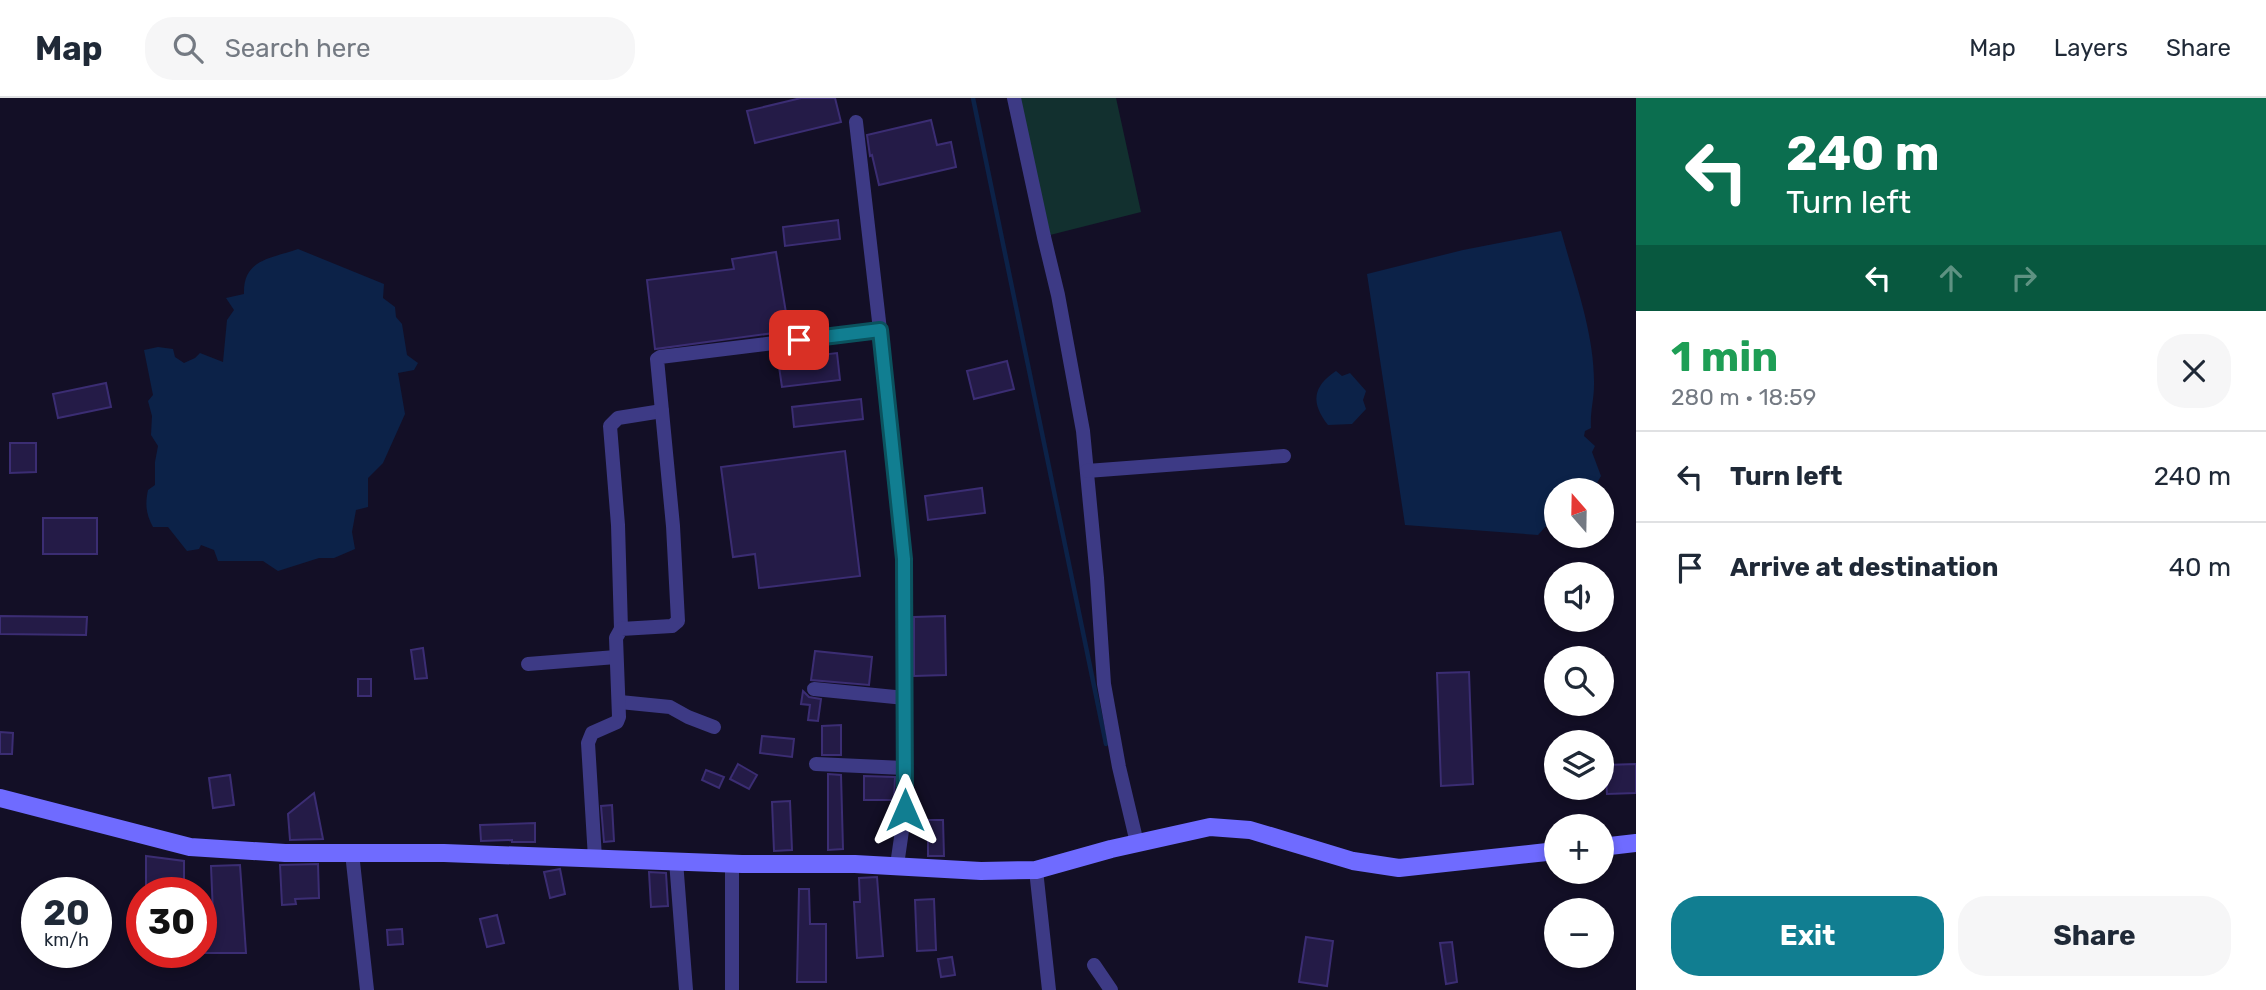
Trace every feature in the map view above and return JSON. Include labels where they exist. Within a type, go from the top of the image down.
[{"type":"main road","points":[[0,798],[190,847],[285,853],[595,858],[732,864],[897,865],[981,871],[1036,870],[1111,849],[1210,827],[1250,830],[1353,861],[1399,868],[1544,852]]},
{"type":"main road","points":[[1614,846],[1636,843]]},
{"type":"street","points":[[1014,98],[1058,295],[1083,431],[1104,684],[1119,767],[1137,843]]},
{"type":"street","points":[[856,122],[904,559],[905,810],[897,865]]},
{"type":"street","points":[[621,629],[671,626],[678,621],[673,526],[656,363],[660,357],[880,330]]},
{"type":"street","points":[[595,858],[588,743],[592,733],[617,722],[620,702],[616,657],[616,638],[621,629],[618,525],[610,426],[618,418],[662,411]]},
{"type":"street","points":[[1087,471],[1284,456]]},
{"type":"street","points":[[528,664],[616,657]]},
{"type":"street","points":[[814,689],[905,698]]},
{"type":"street","points":[[620,702],[670,707],[684,716],[714,727]]},
{"type":"street","points":[[816,764],[904,768]]},
{"type":"street","points":[[352,853],[367,990]]},
{"type":"street","points":[[676,861],[687,990]]},
{"type":"street","points":[[732,864],[732,990]]},
{"type":"street","points":[[1036,870],[1049,990]]},
{"type":"street","points":[[1094,965],[1111,990]]},
{"type":"green space","points":[[1015,98],[1116,98],[1141,212],[1046,236]]},
{"type":"water","points":[[1561,231],[1583,307],[1591,346],[1594,385],[1591,428],[1585,431],[1584,436],[1595,446],[1592,452],[1601,476],[1544,478],[1544,528],[1538,535],[1405,525],[1367,274],[1463,250]]},
{"type":"water","points":[[298,249],[384,284],[383,298],[395,307],[396,317],[402,324],[407,355],[418,363],[414,370],[398,373],[405,414],[383,463],[368,478],[368,507],[356,510],[352,532],[355,549],[334,558],[319,558],[278,571],[263,561],[218,561],[214,550],[201,545],[199,549],[187,551],[168,527],[153,527],[147,500],[148,490],[155,485],[158,446],[151,435],[152,416],[148,401],[153,395],[144,350],[158,347],[173,349],[175,357],[184,363],[200,353],[223,362],[227,320],[234,310],[226,298],[244,294],[248,274],[260,262]]},
{"type":"water","points":[[1336,371],[1342,376],[1350,373],[1366,391],[1363,400],[1366,409],[1352,424],[1328,425],[1319,410],[1318,389]]},
{"type":"building","points":[[801,98],[835,98],[841,122],[755,143],[747,111]]},
{"type":"building","points":[[931,120],[937,145],[951,142],[956,167],[879,185],[867,135]]},
{"type":"building","points":[[838,220],[840,239],[785,246],[783,227]]},
{"type":"building","points":[[776,252],[789,331],[655,349],[647,280],[734,269],[732,259]]},
{"type":"building","points":[[837,353],[840,380],[782,387],[778,360]]},
{"type":"building","points":[[1007,361],[1014,389],[974,399],[967,371]]},
{"type":"building","points":[[106,383],[111,407],[58,418],[53,394]]},
{"type":"building","points":[[861,399],[863,419],[794,427],[792,407]]},
{"type":"building","points":[[10,443],[36,443],[36,472],[10,473]]},
{"type":"building","points":[[845,451],[860,576],[759,588],[755,554],[733,557],[721,467]]},
{"type":"building","points":[[982,488],[985,513],[928,520],[925,496]]},
{"type":"building","points":[[43,518],[97,518],[97,554],[43,554]]},
{"type":"building","points":[[0,616],[87,617],[86,635],[0,634]]},
{"type":"building","points":[[945,616],[946,675],[914,676],[914,617]]},
{"type":"building","points":[[423,648],[427,678],[415,679],[411,650]]},
{"type":"building","points":[[815,651],[872,657],[869,685],[811,680]]},
{"type":"building","points":[[1469,672],[1473,784],[1441,786],[1437,673]]},
{"type":"building","points":[[358,679],[371,679],[371,696],[358,696]]},
{"type":"building","points":[[803,691],[809,697],[821,699],[818,721],[808,720],[810,705],[801,704]]},
{"type":"building","points":[[841,725],[841,755],[822,755],[822,726]]},
{"type":"building","points":[[0,732],[13,733],[12,754],[0,754]]},
{"type":"building","points":[[762,736],[794,739],[792,757],[760,753]]},
{"type":"building","points":[[738,764],[757,775],[749,789],[730,779]]},
{"type":"building","points":[[1636,764],[1636,793],[1614,794],[1614,765]]},
{"type":"building","points":[[706,770],[724,777],[719,788],[702,780]]},
{"type":"building","points":[[828,774],[841,775],[843,849],[828,850]]},
{"type":"building","points":[[230,775],[234,805],[213,808],[209,778]]},
{"type":"building","points":[[864,776],[895,777],[894,800],[864,800]]},
{"type":"building","points":[[314,793],[323,839],[290,840],[288,814]]},
{"type":"building","points":[[790,801],[792,850],[774,851],[772,802]]},
{"type":"building","points":[[612,805],[614,841],[604,842],[601,806]]},
{"type":"building","points":[[928,820],[943,820],[944,856],[928,856]]},
{"type":"building","points":[[535,823],[535,842],[481,841],[480,825]]},
{"type":"building","points":[[146,856],[184,861],[184,877],[146,877]]},
{"type":"building","points":[[318,864],[319,898],[295,899],[296,904],[282,905],[280,865]]},
{"type":"building","points":[[240,865],[246,953],[217,953],[217,877],[211,877],[211,866]]},
{"type":"building","points":[[560,869],[565,894],[550,898],[544,872]]},
{"type":"building","points":[[649,872],[666,873],[668,906],[651,907]]},
{"type":"building","points":[[877,877],[883,956],[857,958],[854,902],[860,902],[859,878]]},
{"type":"building","points":[[799,889],[809,889],[810,924],[826,924],[826,982],[797,982]]},
{"type":"building","points":[[934,899],[936,950],[917,951],[915,900]]},
{"type":"building","points":[[497,915],[504,943],[487,947],[480,919]]},
{"type":"building","points":[[402,929],[403,944],[388,945],[387,930]]},
{"type":"building","points":[[1306,937],[1333,941],[1327,986],[1299,982]]},
{"type":"building","points":[[1452,942],[1457,982],[1446,984],[1440,943]]},
{"type":"building","points":[[952,957],[955,975],[941,977],[938,959]]},
{"type":"waterway","points":[[973,98],[1106,744]]},
{"type":"route","points":[[799,340],[880,330],[904,559],[905,810]]}]
